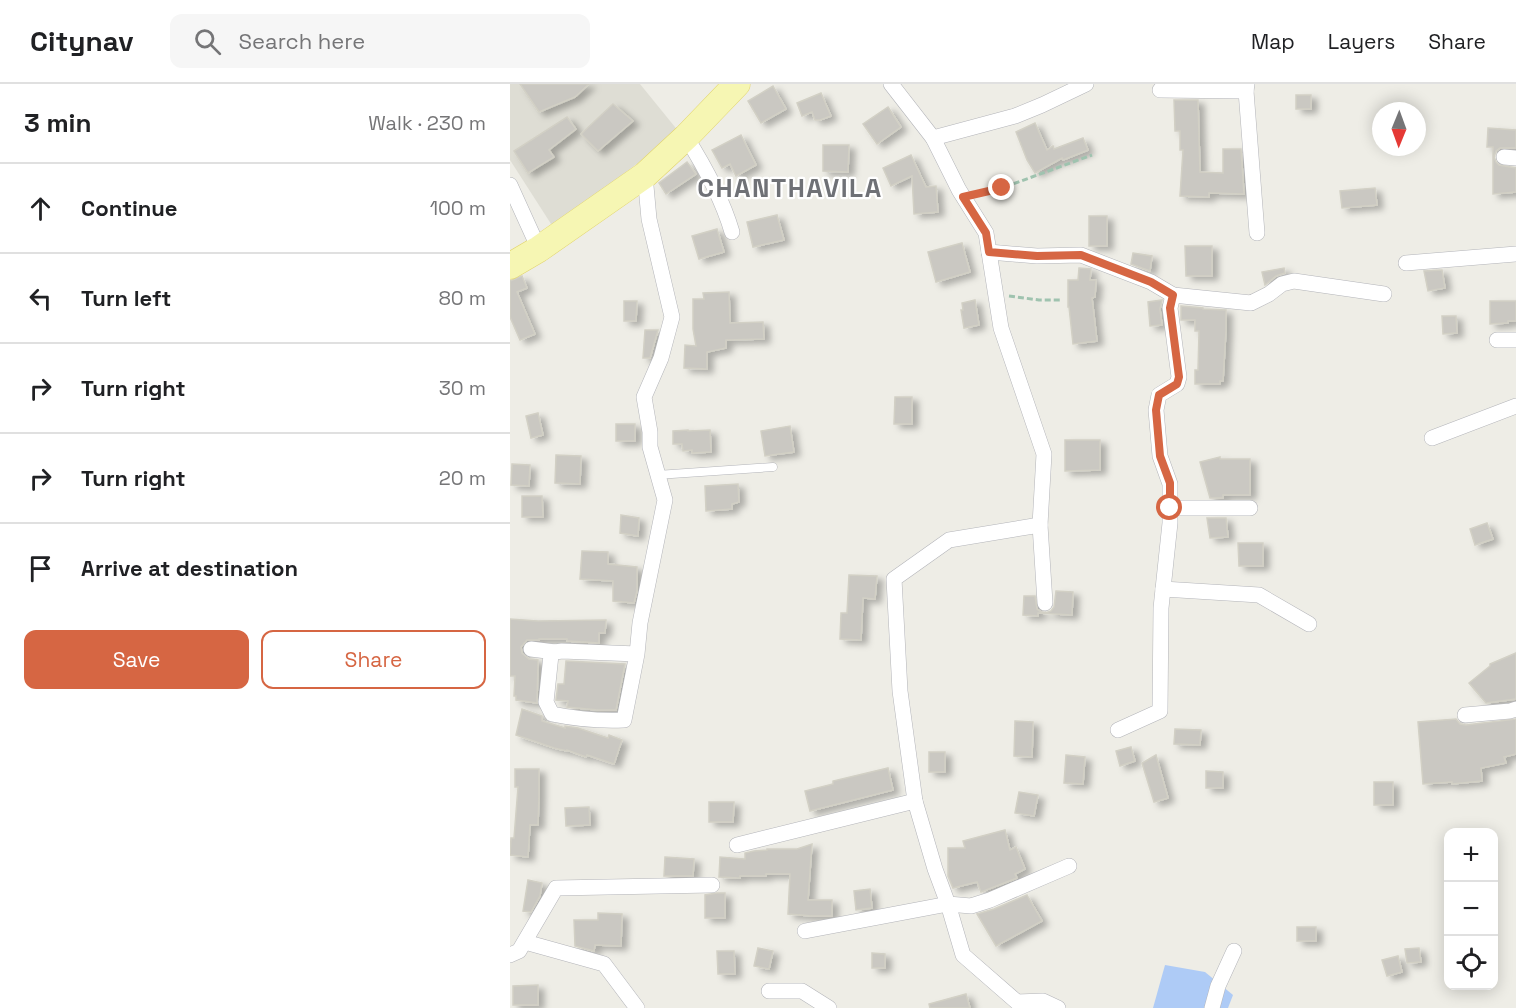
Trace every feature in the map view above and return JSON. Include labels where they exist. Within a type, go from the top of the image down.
[{"type":"main road","points":[[510,266],[539,249],[645,175],[686,137],[737,84]]},
{"type":"street","points":[[891,84],[933,138],[963,197],[986,233],[1002,328],[1044,454],[1040,525],[1045,603]]},
{"type":"street","points":[[933,138],[1015,116],[1086,84]]},
{"type":"street","points":[[1160,90],[1246,88],[1257,233]]},
{"type":"street","points":[[686,137],[718,193],[732,232]]},
{"type":"street","points":[[555,652],[551,655],[546,702],[552,714],[601,721],[624,720],[637,654],[640,622],[665,500],[650,447],[644,397],[661,358],[672,317],[649,219],[645,175]]},
{"type":"street","points":[[510,185],[539,249]]},
{"type":"street","points":[[989,252],[1037,256],[1081,255],[1151,282],[1173,295],[1251,303],[1282,284],[1294,281],[1384,294]]},
{"type":"street","points":[[1406,263],[1516,254]]},
{"type":"street","points":[[1118,730],[1160,711],[1161,608],[1170,523],[1170,483],[1160,456],[1156,410],[1159,395],[1177,384],[1179,377],[1170,308],[1173,295]]},
{"type":"street","points":[[1497,340],[1516,340]]},
{"type":"street","points":[[1432,438],[1516,406]]},
{"type":"street","points":[[1170,508],[1250,508]]},
{"type":"street","points":[[1040,525],[949,540],[894,579],[900,692],[915,801],[963,955],[1015,1005],[1043,1001],[1058,1008]]},
{"type":"street","points":[[1163,589],[1259,595],[1309,624]]},
{"type":"street","points":[[531,649],[555,652],[637,654]]},
{"type":"street","points":[[1465,715],[1516,709]]},
{"type":"street","points":[[737,845],[915,801]]},
{"type":"street","points":[[805,931],[948,904],[971,906],[1069,866]]},
{"type":"street","points":[[510,955],[519,951],[556,888],[712,885]]},
{"type":"street","points":[[525,942],[604,964],[637,1008]]},
{"type":"street","points":[[1212,1008],[1218,986],[1234,951]]},
{"type":"street","points":[[769,991],[802,991],[829,1008]]},
{"type":"lane","points":[[657,475],[773,467]]},
{"type":"path","points":[[963,197],[1002,188],[1092,155]]},
{"type":"path","points":[[996,294],[1039,300],[1060,300]]},
{"type":"shaded area","points":[[510,84],[640,84],[679,132],[553,227],[510,160]]},
{"type":"water","points":[[1165,965],[1205,972],[1233,995],[1228,1008],[1153,1008]]},
{"type":"building","points":[[520,84],[589,84],[575,97],[539,112]]},
{"type":"building","points":[[773,86],[786,109],[761,123],[748,101]]},
{"type":"building","points":[[821,93],[831,116],[815,120],[812,112],[802,116],[797,103]]},
{"type":"building","points":[[1296,95],[1311,95],[1311,109],[1296,109]]},
{"type":"building","points":[[1174,100],[1198,100],[1200,172],[1223,173],[1223,149],[1241,149],[1244,194],[1209,193],[1209,197],[1180,196],[1183,150],[1180,150],[1180,131],[1175,131]]},
{"type":"building","points":[[613,104],[633,121],[598,151],[581,134]]},
{"type":"building","points":[[888,107],[901,127],[877,144],[863,124]]},
{"type":"building","points":[[567,117],[576,129],[549,150],[554,157],[528,173],[514,151]]},
{"type":"building","points":[[1035,123],[1047,150],[1053,146],[1054,149],[1083,138],[1088,150],[1063,160],[1062,158],[1035,173],[1016,132]]},
{"type":"building","points":[[1488,128],[1516,130],[1516,148],[1500,148],[1494,157],[1499,165],[1516,168],[1516,192],[1493,194],[1493,147],[1487,147]]},
{"type":"building","points":[[741,135],[756,165],[736,176],[730,164],[722,168],[712,150]]},
{"type":"building","points":[[823,145],[849,145],[848,172],[823,171]]},
{"type":"building","points":[[911,155],[926,187],[936,186],[938,212],[914,214],[912,176],[891,186],[883,168]]},
{"type":"building","points":[[687,162],[696,174],[666,194],[659,183]]},
{"type":"building","points":[[1375,188],[1377,205],[1342,208],[1340,191]]},
{"type":"building","points":[[777,215],[784,240],[753,247],[747,222]]},
{"type":"building","points":[[1089,216],[1107,216],[1107,246],[1089,246]]},
{"type":"building","points":[[717,229],[724,252],[699,259],[692,236]]},
{"type":"building","points":[[962,243],[970,272],[936,282],[928,252]]},
{"type":"building","points":[[1185,246],[1212,246],[1212,276],[1186,276]]},
{"type":"building","points":[[1133,253],[1152,256],[1150,271],[1131,264]]},
{"type":"building","points":[[1079,268],[1091,269],[1090,280],[1096,280],[1095,297],[1092,298],[1097,341],[1073,344],[1068,307],[1068,280],[1078,280]]},
{"type":"building","points":[[1284,268],[1285,273],[1276,276],[1265,285],[1262,272]]},
{"type":"building","points":[[1442,270],[1445,288],[1428,291],[1424,271]]},
{"type":"building","points":[[522,276],[527,288],[517,292],[535,334],[520,340],[510,317],[510,281]]},
{"type":"building","points":[[729,292],[730,323],[763,322],[764,339],[726,340],[726,348],[707,352],[707,369],[684,368],[685,345],[696,346],[693,329],[693,299],[704,299],[703,293]]},
{"type":"building","points":[[975,300],[979,325],[964,328],[962,303]]},
{"type":"building","points":[[1162,300],[1160,309],[1162,325],[1150,326],[1148,302]]},
{"type":"building","points":[[624,301],[637,301],[636,321],[624,321]]},
{"type":"building","points":[[1490,301],[1516,301],[1516,321],[1490,324]]},
{"type":"building","points":[[1181,306],[1226,310],[1223,381],[1220,381],[1220,384],[1195,384],[1195,370],[1198,370],[1199,331],[1195,331],[1195,320],[1181,320]]},
{"type":"building","points":[[1442,316],[1456,316],[1457,333],[1443,334]]},
{"type":"building","points":[[645,330],[658,330],[650,358],[643,358]]},
{"type":"building","points":[[895,397],[912,397],[912,424],[894,424]]},
{"type":"building","points":[[538,413],[543,435],[531,438],[526,416]]},
{"type":"building","points":[[616,424],[635,424],[635,441],[616,441]]},
{"type":"building","points":[[790,426],[794,452],[765,456],[761,431]]},
{"type":"building","points":[[710,430],[711,452],[692,453],[692,450],[683,451],[682,444],[673,444],[673,431]]},
{"type":"building","points":[[1065,440],[1100,440],[1100,470],[1065,471]]},
{"type":"building","points":[[556,455],[581,456],[580,484],[555,483]]},
{"type":"building","points":[[1220,457],[1220,459],[1250,459],[1250,495],[1223,495],[1223,498],[1210,498],[1200,462]]},
{"type":"building","points":[[512,464],[530,465],[529,486],[511,485]]},
{"type":"building","points":[[738,484],[739,502],[732,504],[732,509],[706,511],[705,486]]},
{"type":"building","points":[[522,496],[542,496],[543,517],[522,517]]},
{"type":"building","points":[[621,515],[639,518],[638,536],[620,533]]},
{"type":"building","points":[[1207,518],[1226,518],[1228,537],[1210,538]]},
{"type":"building","points":[[1487,523],[1493,539],[1475,545],[1470,529]]},
{"type":"building","points":[[1238,543],[1263,543],[1263,566],[1239,566]]},
{"type":"building","points":[[582,551],[608,552],[608,564],[637,567],[637,591],[634,603],[613,601],[613,581],[580,579]]},
{"type":"building","points":[[849,575],[877,576],[875,599],[863,598],[861,640],[840,639],[841,613],[847,613]]},
{"type":"building","points":[[1056,591],[1073,592],[1072,615],[1038,613],[1038,616],[1023,615],[1024,596],[1035,596],[1037,609],[1046,613],[1054,607]]},
{"type":"building","points":[[510,619],[606,620],[605,633],[599,633],[599,643],[567,641],[567,639],[527,640],[521,647],[522,653],[529,659],[538,660],[537,703],[516,700],[514,696],[515,676],[510,676]]},
{"type":"building","points":[[1516,653],[1516,699],[1486,703],[1469,683],[1490,664]]},
{"type":"building","points":[[566,661],[625,664],[616,710],[567,707],[568,701],[556,700],[558,684],[564,684]]},
{"type":"building","points":[[522,709],[542,716],[542,721],[565,728],[565,726],[578,728],[608,738],[609,735],[622,740],[614,764],[516,735]]},
{"type":"building","points":[[1456,719],[1460,724],[1466,725],[1516,719],[1516,754],[1504,757],[1506,763],[1481,768],[1482,781],[1423,784],[1418,722]]},
{"type":"building","points":[[1015,721],[1033,722],[1032,757],[1014,756]]},
{"type":"building","points":[[1175,729],[1201,730],[1200,745],[1174,744]]},
{"type":"building","points":[[1131,747],[1135,761],[1120,766],[1116,751]]},
{"type":"building","points":[[929,752],[945,752],[945,772],[929,772]]},
{"type":"building","points":[[1066,755],[1085,757],[1083,784],[1064,783]]},
{"type":"building","points":[[1156,755],[1168,798],[1154,802],[1142,763]]},
{"type":"building","points":[[888,768],[893,790],[810,811],[805,791],[833,784],[833,781]]},
{"type":"building","points":[[515,769],[539,769],[538,825],[530,825],[528,857],[510,855],[511,838],[514,838],[518,787],[515,787]]},
{"type":"building","points":[[1206,771],[1223,772],[1223,788],[1206,788]]},
{"type":"building","points":[[1374,782],[1393,782],[1393,805],[1374,805]]},
{"type":"building","points":[[1019,792],[1038,795],[1034,816],[1015,813]]},
{"type":"building","points":[[709,802],[734,802],[733,822],[709,822]]},
{"type":"building","points":[[589,807],[590,825],[566,826],[565,808]]},
{"type":"building","points":[[1005,830],[1010,850],[1016,847],[1025,869],[1015,874],[1017,878],[981,892],[977,882],[953,888],[948,876],[948,848],[965,848],[963,841]]},
{"type":"building","points":[[812,844],[808,900],[832,900],[832,916],[788,914],[790,874],[740,876],[740,878],[719,877],[720,857],[745,859],[745,853],[767,849],[797,849]]},
{"type":"building","points":[[665,857],[694,859],[693,876],[664,876]]},
{"type":"building","points":[[528,880],[542,883],[540,896],[531,912],[523,911]]},
{"type":"building","points":[[870,889],[872,908],[856,910],[854,891]]},
{"type":"building","points":[[725,893],[725,918],[705,918],[705,895]]},
{"type":"building","points":[[1027,895],[1042,921],[996,946],[977,914]]},
{"type":"building","points":[[598,913],[622,914],[621,946],[595,945],[594,951],[575,946],[574,920],[598,920]]},
{"type":"building","points":[[1297,927],[1316,927],[1316,941],[1297,941]]},
{"type":"building","points":[[758,948],[773,951],[769,969],[754,966]]},
{"type":"building","points":[[1419,948],[1421,962],[1407,963],[1405,949]]},
{"type":"building","points":[[717,951],[734,951],[735,974],[718,974]]},
{"type":"building","points":[[872,953],[885,954],[885,968],[872,968]]},
{"type":"building","points":[[1398,956],[1402,972],[1387,976],[1382,960]]},
{"type":"building","points":[[538,985],[538,1005],[513,1005],[513,986]]},
{"type":"building","points":[[966,994],[970,1008],[930,1008],[929,1004]]},
{"type":"district","name":"CHANTHAVILA","points":[[790,188]]},
{"type":"route","points":[[1002,188],[963,197],[986,233],[989,252],[1037,256],[1081,255],[1151,282],[1173,295],[1170,308],[1179,377],[1177,384],[1159,395],[1156,401],[1160,456],[1170,483],[1170,508]]}]
